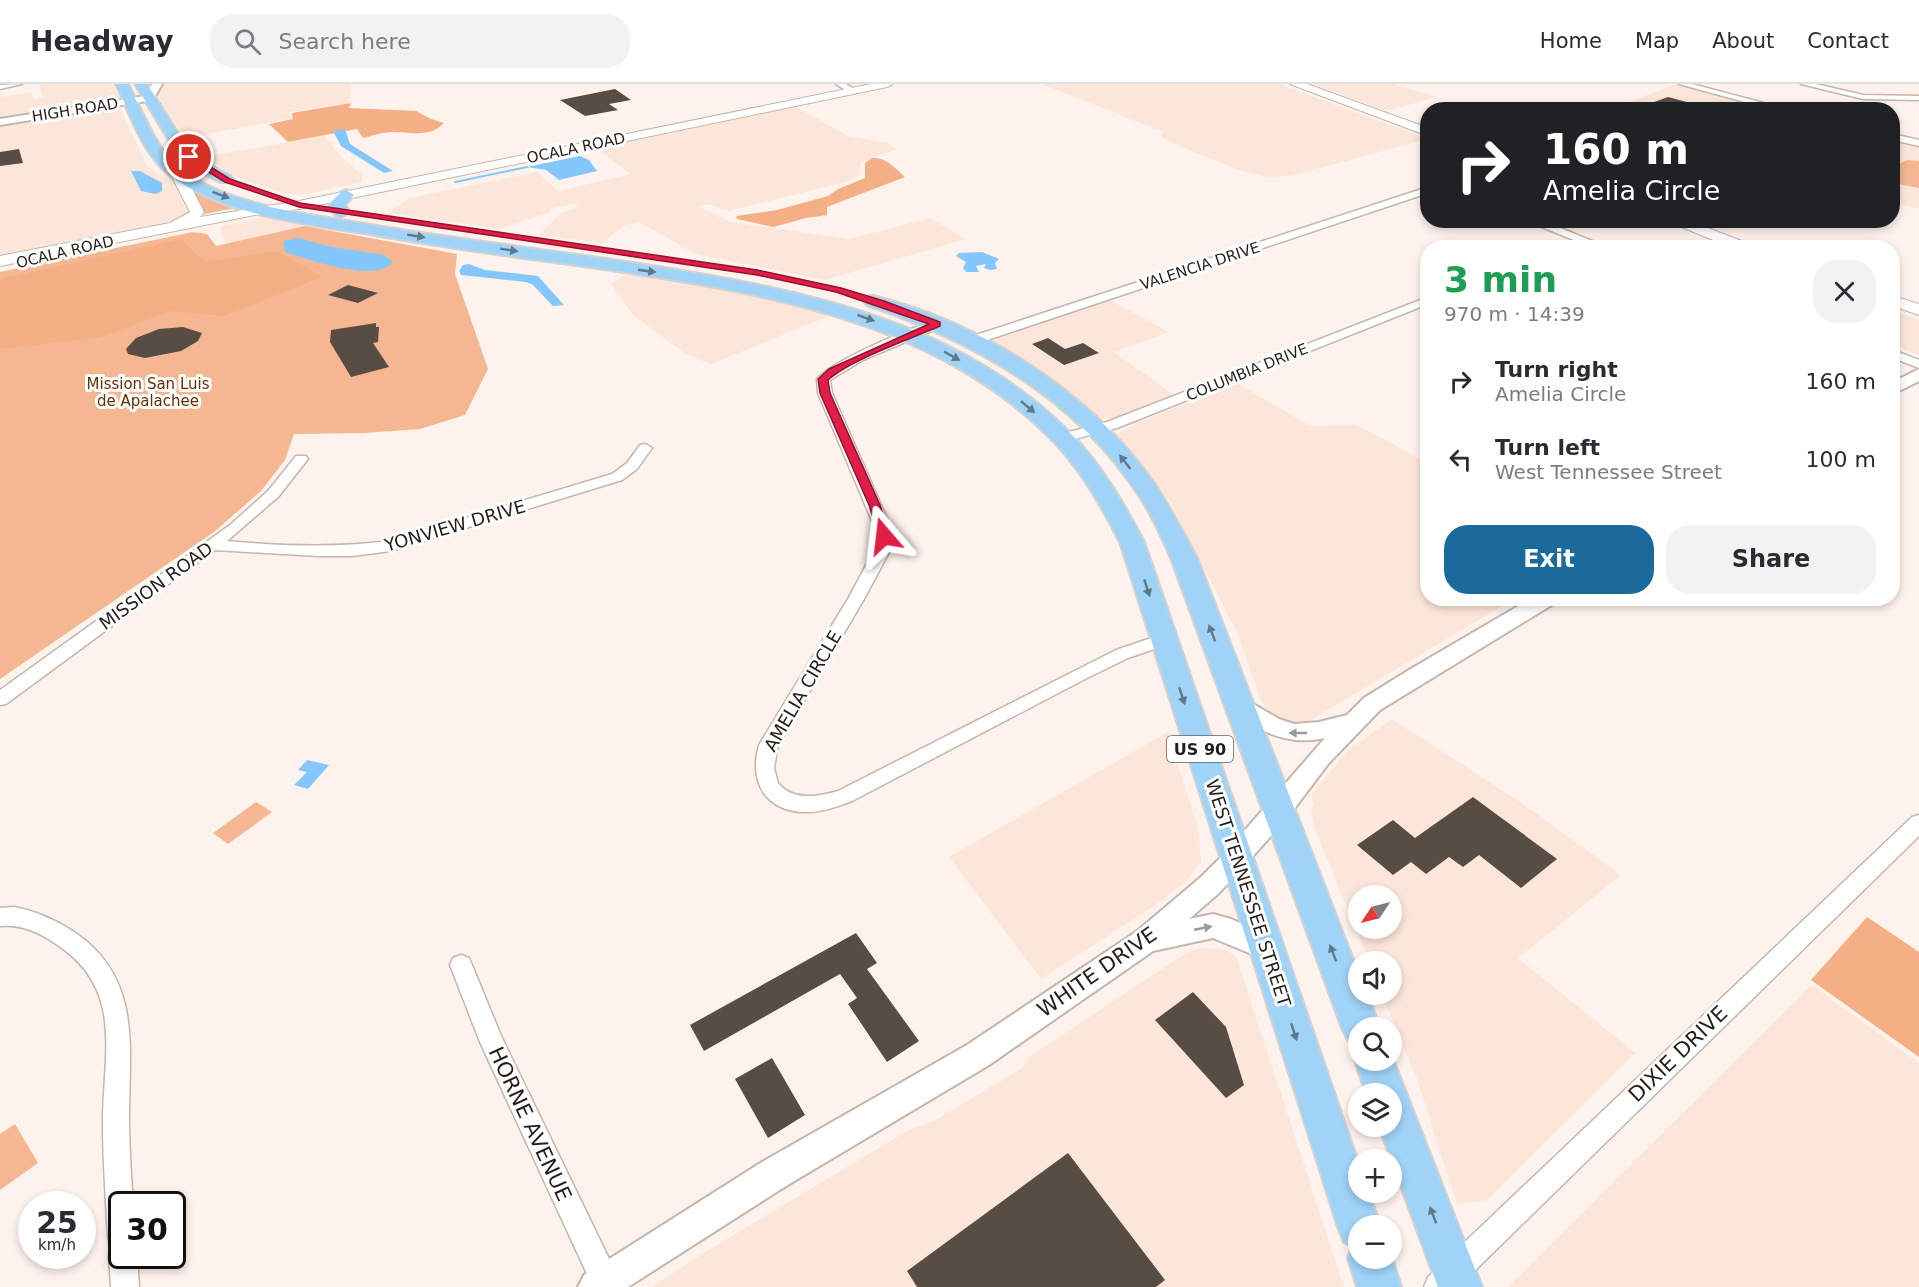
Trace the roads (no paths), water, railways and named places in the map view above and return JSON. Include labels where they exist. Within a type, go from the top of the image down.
[{"type":"main road","name":"WEST TENNESSEE STREET","points":[[122,84],[159,156],[178,175],[216,194],[266,209],[329,223],[691,277],[776,284]]},
{"type":"main road","name":"WEST TENNESSEE STREET","points":[[141,84],[183,152],[210,172],[241,186],[293,203],[341,212],[706,265],[776,284],[912,336],[993,380],[1027,405],[1063,438],[1111,501],[1129,536],[1355,1215]]},
{"type":"main road","name":"OCALA ROAD","points":[[0,267],[48,254],[851,87],[886,84]]},
{"type":"main road","points":[[1296,84],[1420,129]]},
{"type":"main road","points":[[148,137],[171,132]]},
{"type":"main road","points":[[159,156],[183,152]]},
{"type":"main road","points":[[168,229],[192,218],[197,212],[178,175]]},
{"type":"main road","name":"OCALA ROAD","points":[[293,203],[346,195],[414,178]]},
{"type":"main road","points":[[341,212],[337,204],[346,195]]},
{"type":"main road","points":[[1693,228],[1726,240]]},
{"type":"main road","points":[[451,242],[469,230]]},
{"type":"main road","name":"OCALA ROAD","points":[[0,261],[48,254]]},
{"type":"main road","points":[[691,277],[706,265]]},
{"type":"main road","points":[[776,284],[809,291],[822,287]]},
{"type":"main road","name":"US 90","points":[[852,294],[936,324],[972,341],[1034,377],[1073,407],[1096,430],[1119,454],[1152,496],[1184,558],[1357,1017]]},
{"type":"main road","points":[[1900,303],[1919,310]]},
{"type":"main road","points":[[1129,536],[1156,553],[1170,558],[1184,558]]},
{"type":"main road","points":[[1402,1137],[1450,1281]]},
{"type":"main road","points":[[1373,1269],[1379,1287]]},
{"type":"street","points":[[0,87],[18,84]]},
{"type":"street","points":[[149,98],[157,84]]},
{"type":"street","points":[[1805,84],[1863,97],[1919,98]]},
{"type":"street","points":[[1691,85],[1756,102]]},
{"type":"street","name":"HIGH ROAD","points":[[0,122],[149,98]]},
{"type":"street","points":[[1900,138],[1919,143]]},
{"type":"street","name":"VALENCIA DRIVE","points":[[972,341],[1420,193]]},
{"type":"street","points":[[1552,228],[1582,239]]},
{"type":"street","name":"COLUMBIA DRIVE","points":[[1063,438],[1096,430],[1175,401],[1420,303]]},
{"type":"street","name":"AMELIA CIRCLE","points":[[936,324],[832,371],[823,379],[825,393],[883,528],[885,545],[856,599],[769,745],[764,759],[764,773],[768,784],[777,795],[806,804],[845,796],[1102,664],[1143,645],[1163,640]]},
{"type":"street","points":[[1900,356],[1919,363]]},
{"type":"street","points":[[1900,385],[1919,374]]},
{"type":"street","name":"YONVIEW DRIVE","points":[[213,545],[318,551],[352,551],[391,546],[617,477],[632,466],[645,448]]},
{"type":"street","name":"MISSION ROAD","points":[[0,699],[213,545],[273,494],[301,459]]},
{"type":"street","name":"WHITE DRIVE","points":[[601,1284],[774,1174],[978,1055],[1146,940],[1210,885],[1236,858],[1279,810],[1320,758],[1378,699],[1535,606]]},
{"type":"street","points":[[1240,707],[1261,721],[1286,733],[1314,732],[1355,722]]},
{"type":"street","name":"DIXIE DRIVE","points":[[1450,1281],[1919,823]]},
{"type":"street","points":[[0,917],[21,917],[59,934],[89,957],[105,978],[114,1002],[117,1035],[119,1191]]},
{"type":"street","points":[[1146,940],[1213,926],[1231,931],[1266,948]]},
{"type":"street","name":"HORNE AVENUE","points":[[461,965],[492,1042],[601,1284]]},
{"type":"street","points":[[124,1269],[125,1287]]},
{"type":"water","points":[[345,129],[350,144],[393,171],[384,173],[341,146],[333,131]]},
{"type":"water","points":[[580,156],[589,160],[597,171],[559,180],[546,170],[527,167]]},
{"type":"water","points":[[131,171],[140,171],[162,183],[162,191],[156,194],[141,191]]},
{"type":"water","points":[[299,238],[327,246],[384,255],[393,262],[384,268],[372,271],[357,270],[325,264],[285,252],[283,241]]},
{"type":"water","points":[[982,252],[999,259],[995,263],[997,269],[984,268],[986,264],[976,266],[979,272],[966,272],[963,268],[966,262],[956,256],[959,253]]},
{"type":"water","points":[[469,264],[485,270],[538,276],[564,305],[553,306],[533,285],[526,282],[461,275],[459,271],[463,265]]},
{"type":"water","points":[[307,760],[329,765],[308,789],[294,785],[307,772],[298,770]]},
{"type":"waterway","points":[[455,182],[527,167]]},
{"type":"park label","name":"Mission San Luis de Apalachee","points":[[148,392]]}]
